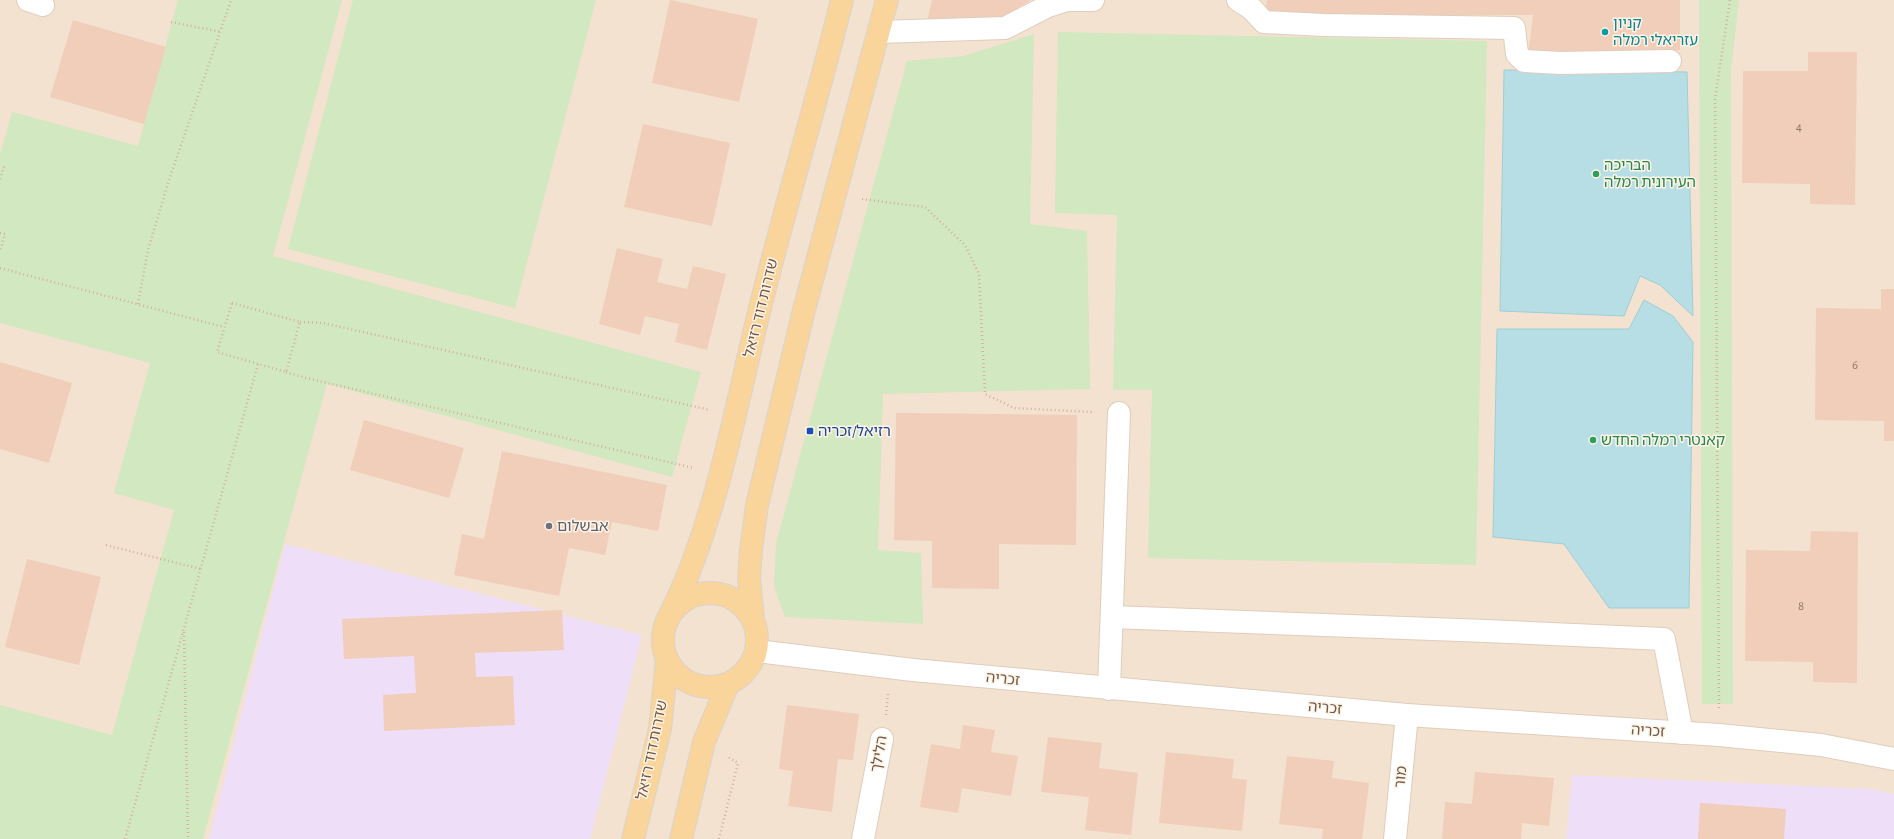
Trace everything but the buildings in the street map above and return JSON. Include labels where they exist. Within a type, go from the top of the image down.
[{"type":"main road","name":"שדרות דוד רזיאל","points":[[671,613],[687,580],[701,539],[719,474],[762,300],[842,0]]},
{"type":"main road","points":[[753,619],[743,606],[730,596],[714,593],[697,594],[682,601],[671,613],[665,624],[662,636],[663,648],[667,660],[675,672],[686,681],[700,686],[714,688],[728,684],[741,676],[751,665],[757,651],[758,635],[753,619],[749,578],[751,550],[758,506],[804,310],[887,0]]},
{"type":"main road","name":"שדרות דוד רזיאל","points":[[633,839],[660,729],[667,660]]},
{"type":"main road","points":[[681,839],[704,742],[728,684]]},
{"type":"street","points":[[879,32],[1005,28],[1048,6],[1067,0],[1093,0]]},
{"type":"street","points":[[1238,0],[1252,9],[1264,22],[1323,25],[1514,28],[1517,54],[1524,61],[1561,63],[1670,61]]},
{"type":"street","points":[[1109,689],[1119,413]]},
{"type":"street","points":[[1112,617],[1486,630],[1664,639],[1682,733]]},
{"type":"street","name":"זכריה","points":[[757,651],[892,668],[1109,689],[1407,715],[1719,735],[1821,745],[1894,759]]},
{"type":"street","name":"מור","points":[[1395,839],[1407,715]]},
{"type":"street","name":"הלילך","points":[[863,839],[882,739]]},
{"type":"path","points":[[138,304],[148,250],[166,191],[231,0]]},
{"type":"path","points":[[1719,735],[1715,99],[1730,0]]},
{"type":"path","points":[[171,22],[221,32]]},
{"type":"path","points":[[0,179],[5,164]]},
{"type":"path","points":[[836,195],[925,207],[965,245],[979,274],[985,394],[1014,408],[1119,413]]},
{"type":"path","points":[[0,233],[5,234],[0,251]]},
{"type":"path","points":[[0,268],[224,327]]},
{"type":"path","points":[[719,474],[306,378],[217,352],[232,302],[300,322],[323,323],[734,415]]},
{"type":"path","points":[[286,372],[300,322]]},
{"type":"path","points":[[125,839],[258,364]]},
{"type":"path","points":[[106,545],[201,569]]},
{"type":"path","points":[[184,628],[188,839]]},
{"type":"path","name":"הלילך","points":[[882,739],[892,668]]},
{"type":"path","points":[[704,742],[738,763],[719,839]]},
{"type":"shaded area","points":[[0,0],[1894,0],[1894,839],[0,839]]},
{"type":"shaded area","points":[[285,544],[642,635],[590,839],[209,839]]},
{"type":"shaded area","points":[[1572,775],[1871,789],[1894,794],[1894,839],[1566,839]]},
{"type":"green space","points":[[178,0],[342,0],[273,256],[701,372],[672,477],[327,384],[203,839],[0,839],[0,705],[112,735],[174,510],[114,493],[150,363],[0,323],[0,155],[12,112],[138,146]]},
{"type":"green space","points":[[353,0],[596,0],[515,308],[288,249]]},
{"type":"green space","points":[[1699,0],[1739,0],[1731,70],[1733,704],[1702,704]]},
{"type":"green space","points":[[1058,32],[1487,41],[1476,565],[1148,558],[1152,390],[1113,390],[1117,215],[1055,213]]},
{"type":"green space","points":[[1034,34],[1030,224],[1087,231],[1090,389],[883,394],[878,550],[921,553],[923,624],[785,617],[774,586],[776,544],[907,61],[963,56]]},
{"type":"water","name":"הבריכה העירונית רמלה","points":[[1504,70],[1687,72],[1693,316],[1660,285],[1640,276],[1624,316],[1500,311]]},
{"type":"water","name":"קאנטרי רמלה החדש","points":[[1644,300],[1673,316],[1693,342],[1689,608],[1609,608],[1564,544],[1493,537],[1497,329],[1629,329]]},
{"type":"place","name":"קניון עזריאלי רמלה","points":[[1605,32]]},
{"type":"place","name":"הבריכה העירונית רמלה","points":[[1596,174]]},
{"type":"place","name":"רזיאל/זכריה","points":[[810,431]]},
{"type":"place","name":"קאנטרי רמלה החדש","points":[[1593,440]]},
{"type":"place","name":"אבשלום","points":[[549,526]]}]
